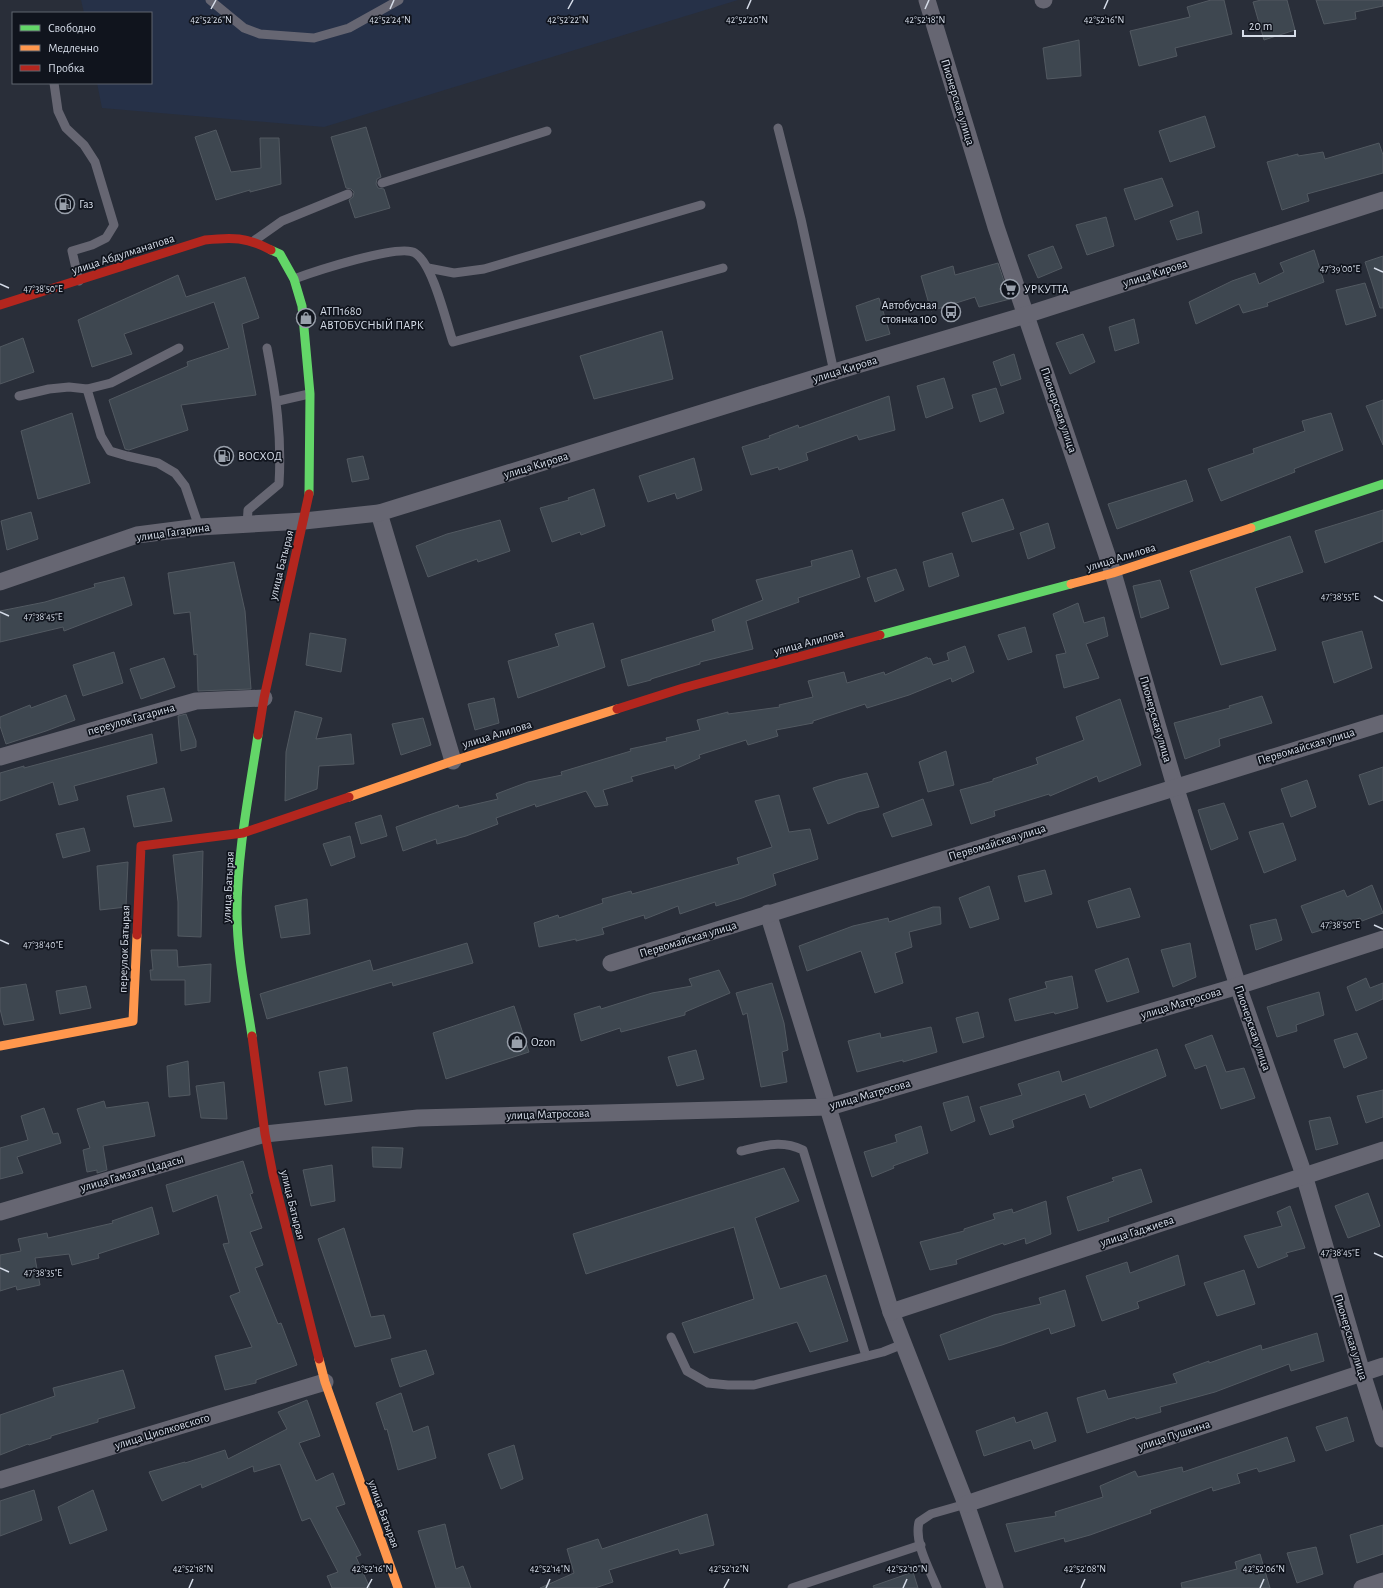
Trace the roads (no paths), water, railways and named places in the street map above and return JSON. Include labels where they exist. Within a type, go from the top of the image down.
[{"type":"street","name":"Пионерская улица","points":[[927,0],[996,227],[1113,573],[1175,786],[1238,986],[1304,1175],[1383,1439]]},
{"type":"street","name":"улица Кирова","points":[[304,521],[379,513],[834,372],[1026,315],[1383,200]]},
{"type":"street","name":"улица Абдулманапова","points":[[0,305],[205,240],[230,237]]},
{"type":"street","name":"улица Батырая","points":[[230,237],[254,241],[280,254],[294,279],[302,306],[310,394],[310,487],[304,521],[293,560],[264,698],[243,833],[237,913],[239,936],[265,1134],[273,1175],[325,1382],[398,1588]]},
{"type":"street","name":"улица Алилова","points":[[243,833],[453,761],[683,688],[1113,573],[1383,484]]},
{"type":"street","points":[[379,513],[453,761]]},
{"type":"street","name":"улица Гагарина","points":[[0,582],[137,535],[199,527],[304,521]]},
{"type":"street","name":"переулок Гагарина","points":[[0,757],[196,701],[264,698]]},
{"type":"street","name":"Первомайская улица","points":[[611,963],[1175,786],[1383,723]]},
{"type":"street","name":"переулок Батырая","points":[[0,1046],[134,1021],[141,846],[243,833]]},
{"type":"street","points":[[768,913],[891,1312],[966,1504],[995,1588]]},
{"type":"street","name":"улица Матросова","points":[[265,1134],[418,1118],[829,1107],[1238,986],[1383,939]]},
{"type":"street","name":"улица Гамзата Цадасы","points":[[0,1212],[265,1134]]},
{"type":"street","name":"улица Гаджиева","points":[[891,1312],[1383,1150]]},
{"type":"street","name":"улица Пушкина","points":[[966,1504],[1383,1366]]},
{"type":"street","name":"улица Циолковского","points":[[0,1480],[325,1382]]},
{"type":"street","points":[[1362,1588],[1383,1581]]},
{"type":"lane","points":[[210,0],[244,28],[260,34],[314,38],[349,28],[399,0]]},
{"type":"lane","points":[[54,84],[58,111],[66,128],[84,145],[95,162],[114,224],[106,238],[92,245],[72,251],[79,281]]},
{"type":"lane","points":[[778,128],[801,219],[834,372]]},
{"type":"lane","points":[[382,183],[547,131]]},
{"type":"lane","points":[[254,241],[282,221],[348,194]]},
{"type":"lane","points":[[428,268],[454,273],[484,269],[701,205]]},
{"type":"lane","points":[[294,279],[322,268],[400,250],[415,253],[428,268],[453,342],[723,268]]},
{"type":"lane","points":[[18,396],[49,389],[69,387],[87,389],[111,383],[179,348]]},
{"type":"lane","points":[[247,525],[248,510],[279,484],[280,462],[278,401],[267,348]]},
{"type":"lane","points":[[87,389],[101,436],[110,451],[158,463],[175,473],[185,486],[199,527]]},
{"type":"lane","points":[[278,401],[310,394]]},
{"type":"lane","points":[[741,1151],[770,1145],[790,1144],[803,1150],[866,1356]]},
{"type":"lane","points":[[671,1337],[687,1371],[708,1383],[728,1385],[754,1385],[866,1356],[903,1344]]},
{"type":"lane","points":[[937,1588],[917,1531],[919,1522],[932,1514],[966,1504]]},
{"type":"lane","points":[[792,1588],[921,1545]]},
{"type":"place","name":"Газ","points":[[65,204]]},
{"type":"place","name":"УРКУТТА","points":[[1010,289]]},
{"type":"place","name":"Автобусная стоянка 100","points":[[951,312]]},
{"type":"place","name":"АТП1680 АВТОБУСНЫЙ ПАРК","points":[[306,318]]},
{"type":"place","name":"ВОСХОД","points":[[224,456]]},
{"type":"place","name":"Ozon","points":[[517,1042]]}]
